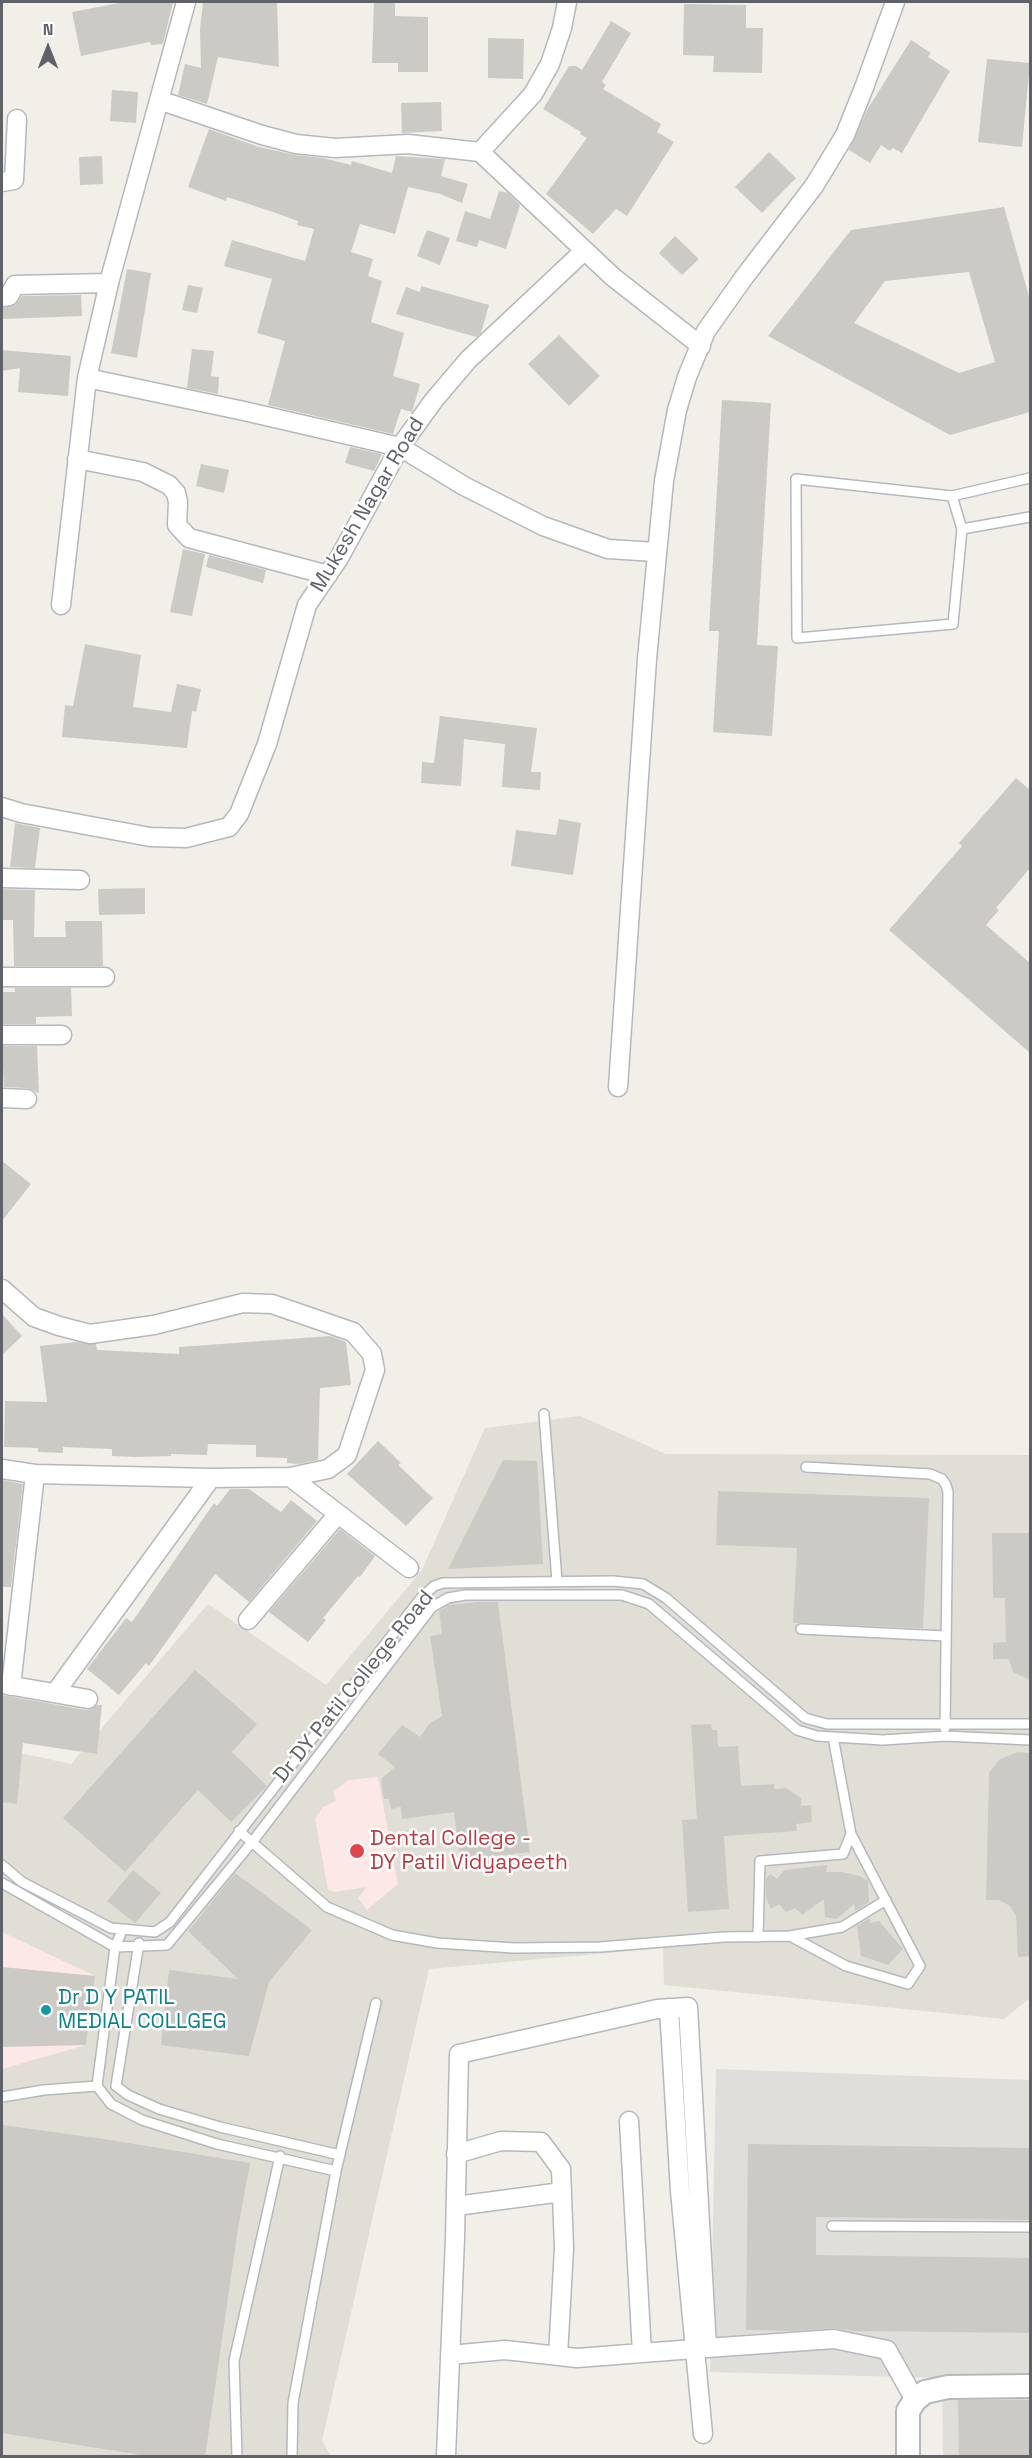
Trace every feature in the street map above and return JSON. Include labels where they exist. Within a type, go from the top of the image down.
[{"type":"street","points":[[61,605],[87,378],[109,283],[186,2]]},
{"type":"street","points":[[480,152],[533,94],[549,64],[562,28],[567,2]]},
{"type":"street","points":[[618,1088],[646,659],[664,481],[677,410],[687,377],[706,331],[801,205],[834,154],[865,85],[895,2]]},
{"type":"street","points":[[159,100],[262,135],[296,144],[335,148],[408,144],[480,152],[613,277],[701,346]]},
{"type":"street","points":[[2,182],[14,180],[17,119]]},
{"type":"street","name":"Mukesh Nagar Road","points":[[2,807],[21,813],[150,837],[186,837],[229,827],[239,814],[267,744],[307,605],[328,575],[400,447],[434,400],[468,360],[590,256]]},
{"type":"street","points":[[2,297],[9,296],[15,285],[109,283]]},
{"type":"street","points":[[87,378],[400,447],[491,500],[574,539],[608,549],[656,552]]},
{"type":"street","points":[[78,459],[143,472],[169,485],[176,494],[178,502],[177,525],[189,538],[328,575]]},
{"type":"street","points":[[2,878],[80,880]]},
{"type":"street","points":[[2,977],[105,977]]},
{"type":"street","points":[[2,1035],[62,1035]]},
{"type":"street","points":[[2,1098],[27,1098]]},
{"type":"street","points":[[2,1289],[34,1317],[90,1334],[154,1325],[243,1303],[272,1304],[353,1332],[372,1354],[375,1370],[347,1455],[328,1469],[290,1477],[211,1478],[35,1474],[2,1469]]},
{"type":"street","points":[[35,1474],[6,1685],[88,1699]]},
{"type":"street","points":[[290,1477],[409,1568]]},
{"type":"street","points":[[55,1693],[211,1478]]},
{"type":"street","points":[[248,1620],[338,1514]]},
{"type":"street","points":[[446,2457],[456,2206],[459,2054],[657,2009],[688,2007],[700,2349],[709,2434]]},
{"type":"street","points":[[629,2121],[642,2353]]},
{"type":"street","points":[[456,2154],[501,2141],[542,2142],[561,2169],[564,2248],[558,2356]]},
{"type":"street","points":[[456,2206],[562,2192]]},
{"type":"street","points":[[450,2355],[505,2350],[577,2358],[834,2339],[887,2350],[915,2400]]},
{"type":"street","points":[[908,2457],[908,2411],[915,2400],[925,2392],[948,2387],[1030,2386]]},
{"type":"lane","points":[[952,496],[962,529],[953,624],[797,638],[796,478],[952,496],[1030,478]]},
{"type":"lane","points":[[962,529],[1030,517]]},
{"type":"lane","points":[[544,1414],[557,1581]]},
{"type":"lane","points":[[806,1467],[930,1474],[942,1479],[948,1492],[945,1736]]},
{"type":"lane","name":"Dr DY Patil College Road","points":[[2,1865],[22,1882],[111,1928],[122,1931],[155,1932],[170,1922],[421,1599],[434,1587],[458,1582],[613,1581],[643,1584],[666,1598],[805,1718],[827,1724],[1030,1724]]},
{"type":"lane","name":"Dr DY Patil College Road","points":[[115,1947],[167,1945],[253,1841],[432,1607],[448,1598],[465,1595],[622,1595],[649,1604],[797,1730],[817,1736],[883,1740],[945,1736],[1030,1740]]},
{"type":"lane","points":[[801,1629],[945,1636]]},
{"type":"lane","points":[[790,1936],[846,1966],[908,1984],[920,1965],[851,1834],[838,1737]]},
{"type":"lane","points":[[239,1831],[327,1906],[393,1935],[437,1943],[514,1948],[600,1947],[790,1936],[842,1927],[886,1900]]},
{"type":"lane","points":[[758,1937],[760,1861],[843,1854],[851,1834]]},
{"type":"lane","points":[[2,1883],[115,1947]]},
{"type":"lane","points":[[122,1931],[115,1947],[97,2086],[111,2104],[142,2120],[217,2144],[280,2156],[336,2171]]},
{"type":"lane","points":[[142,1932],[116,2086],[128,2095],[159,2109],[220,2127],[340,2155]]},
{"type":"lane","points":[[292,2457],[293,2403],[336,2171],[376,2003]]},
{"type":"lane","points":[[2,2097],[44,2090],[97,2086]]},
{"type":"lane","points":[[237,2457],[234,2361],[280,2156]]},
{"type":"lane","points":[[832,2226],[1030,2228]]},
{"type":"shaded area","points":[[580,1416],[666,1454],[1030,1455],[1030,1998],[1004,2019],[664,1985],[663,1948],[429,1969],[322,2441],[331,2456],[2,2456],[2,1749],[71,1764],[208,1604],[326,1685],[422,1570],[485,1428]]},
{"type":"shaded area","name":"Dental College - DY Patil Vidyapeeth","points":[[378,1777],[398,1884],[367,1910],[358,1898],[367,1887],[335,1892],[328,1890],[315,1818],[323,1807],[336,1801],[333,1791],[349,1780]]},
{"type":"shaded area","name":"Dr D Y PATIL MEDIAL COLLGEG","points":[[2,1932],[95,1976],[86,2045],[2,2069]]},
{"type":"shaded area","points":[[716,2069],[1030,2080],[1030,2456],[943,2456],[942,2378],[710,2372]]},
{"type":"building","points":[[125,2],[173,2],[163,44],[151,45],[150,42],[81,56],[72,12]]},
{"type":"building","points":[[203,2],[277,2],[279,67],[218,57],[207,104],[178,95],[185,64],[201,68],[200,29]]},
{"type":"building","points":[[374,2],[395,2],[395,16],[428,17],[428,72],[398,72],[398,63],[372,63]]},
{"type":"building","points":[[684,4],[746,5],[746,28],[763,28],[762,73],[713,72],[714,56],[683,55]]},
{"type":"building","points":[[611,21],[631,33],[602,82],[606,85],[603,89],[661,124],[657,132],[674,142],[627,216],[616,209],[593,234],[546,194],[587,138],[543,109],[569,66],[576,66],[582,70]]},
{"type":"building","points":[[488,38],[524,39],[523,79],[488,78]]},
{"type":"building","points":[[911,40],[931,53],[928,57],[950,71],[902,153],[893,148],[890,151],[881,145],[870,163],[849,150],[867,110]]},
{"type":"building","points":[[987,59],[1030,63],[1022,147],[978,142]]},
{"type":"building","points":[[112,90],[138,92],[136,123],[110,121]]},
{"type":"building","points":[[441,102],[442,131],[402,133],[401,103]]},
{"type":"building","points":[[209,129],[259,147],[351,165],[352,161],[392,173],[396,156],[445,159],[441,176],[468,184],[462,203],[440,194],[408,187],[395,234],[360,224],[351,252],[373,259],[368,276],[382,281],[371,322],[404,333],[393,376],[420,384],[412,412],[401,409],[393,434],[268,405],[285,341],[257,333],[272,279],[224,266],[232,240],[305,261],[314,229],[297,225],[298,221],[270,211],[227,197],[226,201],[188,187]]},
{"type":"building","points":[[769,152],[796,178],[762,213],[735,187]]},
{"type":"building","points":[[102,156],[103,184],[80,185],[79,157]]},
{"type":"building","points":[[499,191],[508,193],[520,205],[506,249],[479,240],[477,247],[456,241],[465,211],[490,219]]},
{"type":"building","points":[[1004,207],[1030,300],[1030,412],[950,435],[768,336],[851,230]],"holes":[[[969,272],[995,362],[959,373],[854,323],[885,281]]]},
{"type":"building","points":[[427,230],[450,238],[440,265],[417,256]]},
{"type":"building","points":[[675,236],[699,259],[682,275],[659,253]]},
{"type":"building","points":[[127,269],[151,273],[137,358],[111,353]]},
{"type":"building","points":[[188,285],[203,288],[197,313],[182,310]]},
{"type":"building","points":[[421,286],[489,305],[481,333],[476,337],[396,314],[406,287],[420,292]]},
{"type":"building","points":[[81,295],[82,316],[2,319],[2,308],[15,305],[22,296]]},
{"type":"building","points":[[559,335],[600,376],[569,406],[528,364]]},
{"type":"building","points":[[192,349],[214,351],[211,376],[219,377],[218,394],[187,388]]},
{"type":"building","points":[[2,350],[71,356],[68,396],[18,392],[20,368],[2,371]]},
{"type":"building","points":[[722,400],[771,403],[757,645],[778,646],[772,736],[713,732],[719,631],[709,631]]},
{"type":"building","points":[[350,447],[382,454],[374,471],[345,463]]},
{"type":"building","points":[[201,464],[229,470],[224,493],[196,486]]},
{"type":"building","points":[[183,549],[205,554],[192,616],[170,612]]},
{"type":"building","points":[[209,555],[266,570],[263,583],[206,567]]},
{"type":"building","points":[[85,644],[141,655],[133,707],[171,712],[177,684],[201,689],[196,712],[192,711],[187,748],[62,737],[65,705],[73,706]]},
{"type":"building","points":[[440,716],[537,728],[531,772],[541,772],[540,790],[502,787],[505,744],[464,739],[461,786],[421,783],[422,762],[434,763]]},
{"type":"building","points":[[1016,778],[1030,790],[1030,868],[996,908],[999,910],[986,925],[1030,963],[1030,1053],[889,930],[962,846],[959,843]]},
{"type":"building","points":[[559,819],[581,823],[573,875],[511,866],[516,830],[556,835]]},
{"type":"building","points":[[15,823],[40,828],[35,868],[10,867]]},
{"type":"building","points":[[145,888],[145,914],[99,915],[98,889]]},
{"type":"building","points":[[2,889],[35,890],[34,937],[66,937],[65,921],[102,921],[103,966],[14,966],[13,920],[2,920]]},
{"type":"building","points":[[15,988],[71,988],[72,1016],[36,1017],[36,1024],[2,1024],[2,992],[15,992]]},
{"type":"building","points":[[2,1046],[37,1046],[39,1093],[28,1088],[4,1087]]},
{"type":"building","points":[[2,1161],[31,1184],[2,1221]]},
{"type":"building","points":[[2,1314],[22,1336],[2,1355]]},
{"type":"building","points":[[331,1336],[346,1342],[351,1385],[320,1388],[318,1460],[299,1464],[287,1463],[287,1458],[256,1457],[256,1445],[208,1444],[207,1455],[171,1454],[171,1456],[135,1457],[112,1456],[112,1449],[63,1447],[63,1453],[38,1452],[38,1448],[4,1447],[5,1401],[47,1402],[40,1346],[76,1342],[96,1344],[97,1350],[179,1354],[179,1347]]},
{"type":"building","points":[[378,1441],[401,1463],[398,1465],[433,1498],[406,1526],[347,1474]]},
{"type":"building","points":[[503,1460],[537,1461],[543,1564],[448,1569]]},
{"type":"building","points":[[2,1480],[23,1484],[11,1587],[2,1587]]},
{"type":"building","points":[[230,1489],[249,1489],[281,1512],[291,1500],[317,1521],[249,1602],[215,1574],[149,1666],[146,1663],[119,1695],[87,1669],[126,1618],[132,1622],[214,1503],[217,1506]]},
{"type":"building","points":[[718,1491],[929,1498],[923,1628],[793,1623],[797,1548],[716,1545]]},
{"type":"building","points":[[340,1529],[375,1556],[360,1577],[358,1576],[323,1618],[326,1620],[308,1642],[269,1612]]},
{"type":"building","points":[[992,1533],[1030,1533],[1030,1680],[1013,1672],[1009,1659],[993,1659],[993,1643],[1006,1642],[1005,1598],[993,1598]]},
{"type":"building","points":[[498,1602],[530,1852],[460,1860],[454,1812],[402,1819],[401,1807],[391,1809],[389,1799],[384,1799],[381,1779],[395,1767],[378,1754],[402,1725],[420,1737],[429,1724],[442,1716],[430,1636],[442,1634],[439,1611],[449,1605]]},
{"type":"building","points":[[195,1670],[257,1724],[232,1752],[267,1786],[231,1822],[198,1790],[125,1872],[63,1818]]},
{"type":"building","points":[[2,1695],[86,1710],[102,1705],[97,1754],[23,1743],[17,1804],[2,1802]]},
{"type":"building","points":[[711,1724],[712,1730],[717,1730],[718,1747],[738,1746],[741,1786],[774,1784],[774,1789],[786,1788],[801,1798],[801,1806],[811,1805],[812,1822],[796,1824],[797,1831],[724,1836],[729,1909],[688,1912],[682,1820],[697,1819],[691,1725]]},
{"type":"building","points":[[1018,1752],[1030,1753],[1030,1956],[1018,1957],[1016,1916],[1010,1906],[999,1900],[986,1900],[989,1773],[1000,1759]]},
{"type":"building","points":[[827,1865],[826,1872],[842,1872],[860,1876],[868,1881],[869,1902],[855,1911],[854,1904],[837,1919],[825,1917],[824,1899],[802,1915],[795,1908],[786,1912],[779,1904],[771,1909],[766,1898],[766,1879],[770,1874],[777,1879],[784,1870]]},
{"type":"building","points":[[133,1870],[161,1893],[135,1923],[107,1901]]},
{"type":"building","points":[[235,1873],[312,1930],[269,1982],[249,2056],[161,2045],[169,1970],[238,1979],[188,1931]]},
{"type":"building","points":[[870,1918],[870,1923],[879,1921],[903,1949],[888,1965],[861,1956],[857,1926]]},
{"type":"building","name":"Dr D Y PATIL MEDIAL COLLGEG","points":[[2,1967],[95,1976],[86,2045],[2,2047]]},
{"type":"building","points":[[2,2125],[250,2163],[238,2228],[205,2457],[154,2457],[2,2433]]},
{"type":"building","points":[[748,2144],[1030,2148],[1030,2220],[816,2217],[816,2255],[1030,2258],[1030,2333],[852,2331],[834,2328],[794,2331],[746,2330]]},
{"type":"building","points":[[958,2400],[1030,2400],[1030,2457],[959,2457]]},
{"type":"place","name":"Dental College - DY Patil Vidyapeeth","points":[[357,1851]]},
{"type":"place","name":"Dr D Y PATIL MEDIAL COLLGEG","points":[[46,2010]]}]
